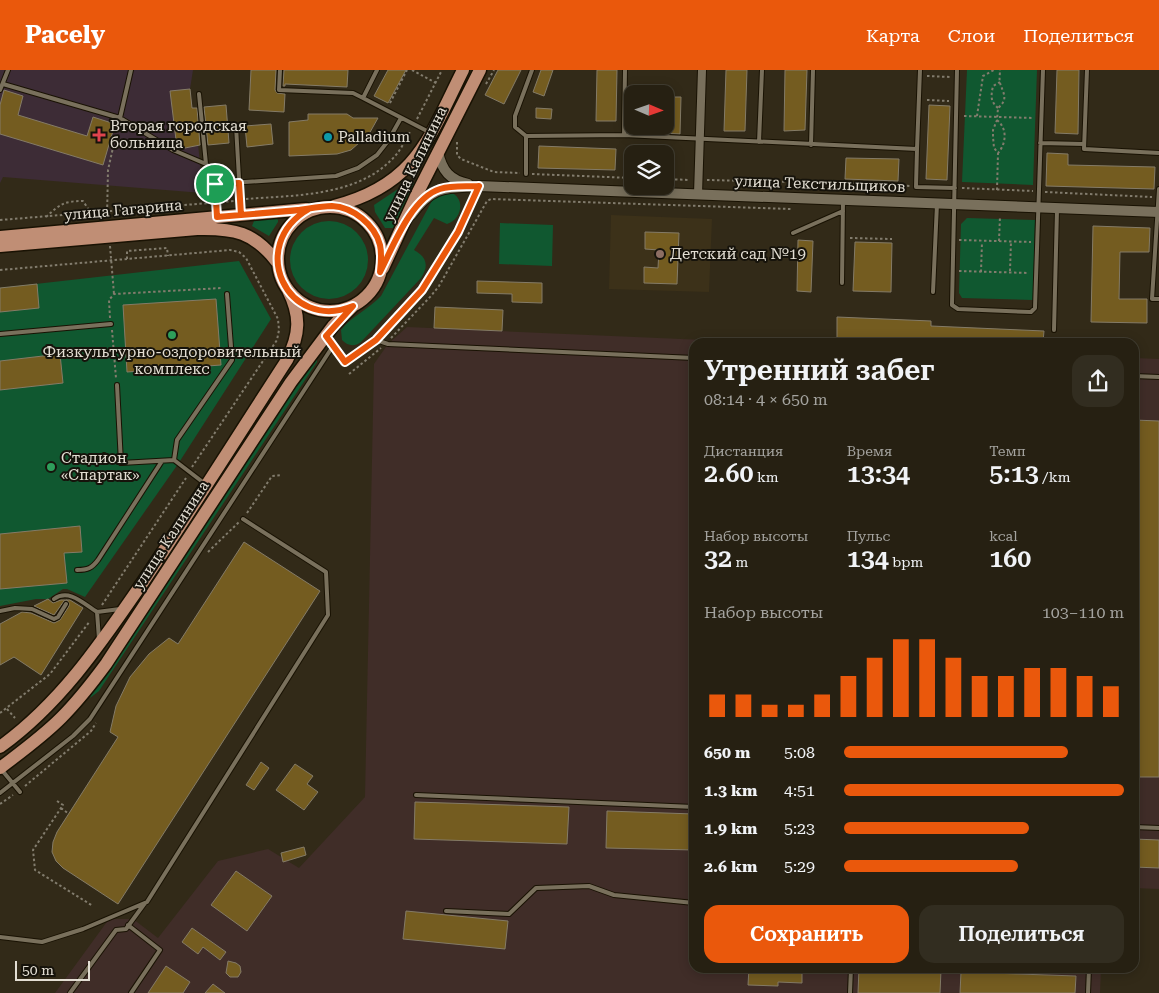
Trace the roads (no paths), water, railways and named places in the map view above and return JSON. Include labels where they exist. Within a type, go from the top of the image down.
[{"type":"main road","name":"улица Калинина","points":[[332,206],[367,195],[392,181],[405,170],[432,134],[463,70]]},
{"type":"main road","name":"улица Калинина","points":[[380,272],[480,70]]},
{"type":"main road","points":[[332,206],[356,214],[368,223],[380,244],[382,256],[380,272],[369,293],[353,306],[343,310],[322,311],[310,308],[299,301],[288,290],[280,276],[277,262],[282,236],[298,215],[309,209],[332,206]]},
{"type":"main road","name":"улица Гагарина","points":[[0,237],[309,209]]},
{"type":"main road","name":"улица Гагарина","points":[[0,246],[221,228],[237,231],[258,241],[277,262]]},
{"type":"main road","name":"улица Калинина","points":[[2,744],[47,706],[99,646],[287,360],[296,343],[298,327],[294,303],[288,290]]},
{"type":"main road","name":"улица Калинина","points":[[0,768],[60,719],[84,693],[106,664],[291,382],[329,341],[353,306]]},
{"type":"street","points":[[698,194],[702,70]]},
{"type":"street","name":"улица Текстильщиков","points":[[438,152],[443,168],[453,179],[479,186]]},
{"type":"street","name":"улица Текстильщиков","points":[[402,227],[419,204],[435,191],[445,188],[479,186],[698,194],[843,205],[954,204],[1158,212]]},
{"type":"lane","points":[[0,90],[8,70]]},
{"type":"lane","points":[[120,118],[131,70]]},
{"type":"lane","points":[[280,70],[279,90],[353,92],[432,134]]},
{"type":"lane","points":[[363,98],[377,70]]},
{"type":"lane","points":[[532,70],[515,116],[515,127],[526,136],[624,136],[918,149]]},
{"type":"lane","points":[[624,136],[625,70]]},
{"type":"lane","points":[[759,142],[762,70]]},
{"type":"lane","points":[[811,144],[813,70]]},
{"type":"lane","points":[[920,70],[916,187],[955,188]]},
{"type":"lane","points":[[957,70],[952,305],[958,309],[1022,312],[1031,312],[1035,308],[1043,70]]},
{"type":"lane","points":[[1087,70],[1084,149],[1159,153]]},
{"type":"lane","points":[[3,84],[120,118],[173,150],[206,164],[213,171],[217,217]]},
{"type":"lane","points":[[199,94],[206,164]]},
{"type":"lane","points":[[215,184],[336,176],[358,168],[377,155],[402,118]]},
{"type":"lane","points":[[236,126],[241,215]]},
{"type":"lane","points":[[526,136],[526,174]]},
{"type":"lane","points":[[1040,143],[1084,144]]},
{"type":"lane","points":[[0,793],[73,736],[90,719],[329,341],[345,362],[376,340],[422,290],[458,232],[479,186]]},
{"type":"lane","points":[[1159,189],[1152,299],[1159,299]]},
{"type":"lane","points":[[933,292],[937,204]]},
{"type":"lane","points":[[793,233],[843,205]]},
{"type":"lane","points":[[842,284],[843,205]]},
{"type":"lane","points":[[1054,330],[1058,208]]},
{"type":"lane","points":[[174,460],[178,440],[232,360],[227,294]]},
{"type":"lane","points":[[0,334],[111,324]]},
{"type":"lane","points":[[376,340],[386,344],[689,358]]},
{"type":"lane","points":[[1139,376],[1159,377]]},
{"type":"lane","points":[[117,385],[121,463]]},
{"type":"lane","points":[[104,454],[121,463],[174,460],[206,484]]},
{"type":"lane","points":[[77,570],[86,570],[92,567],[98,560],[162,460]]},
{"type":"lane","points":[[70,993],[116,930],[126,928],[147,902],[328,615],[326,572],[243,518]]},
{"type":"lane","points":[[54,599],[59,595],[68,595],[97,612],[125,608]]},
{"type":"lane","points":[[0,610],[15,608],[32,609],[54,619],[58,617],[66,604]]},
{"type":"lane","points":[[97,612],[99,646]]},
{"type":"lane","points":[[0,768],[20,792]]},
{"type":"lane","points":[[416,795],[689,807]]},
{"type":"lane","points":[[1139,827],[1159,828]]},
{"type":"lane","points":[[446,911],[509,914],[536,888],[589,886],[614,895],[689,902]]},
{"type":"lane","points":[[0,937],[42,942],[83,929],[147,902]]},
{"type":"lane","points":[[128,925],[160,950],[131,993]]},
{"type":"lane","points":[[850,993],[851,973]]},
{"type":"lane","points":[[1088,993],[1089,973]]},
{"type":"place","name":"Вторая городская больница","points":[[99,135]]},
{"type":"place","name":"Palladium","points":[[328,137]]},
{"type":"place","name":"Детский сад №19","points":[[660,254]]},
{"type":"place","name":"Физкультурно-оздоровительный комплекс","points":[[172,335]]},
{"type":"place","name":"Стадион «Спартак»","points":[[51,467]]}]
